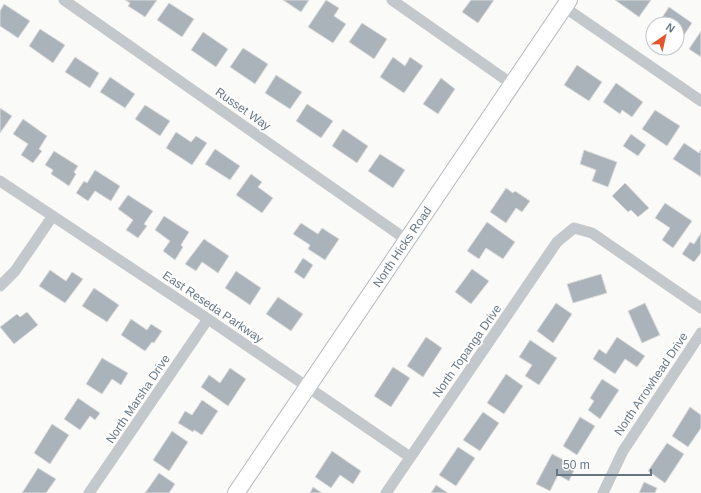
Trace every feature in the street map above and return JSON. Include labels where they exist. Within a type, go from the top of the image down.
[{"type":"main road","name":"North Hicks Road","points":[[236,493],[566,4]]},
{"type":"street","name":"Russet Way","points":[[64,0],[407,240]]},
{"type":"street","points":[[392,0],[512,84]]},
{"type":"street","points":[[566,4],[701,100]]},
{"type":"street","name":"East Reseda Parkway","points":[[0,181],[52,217],[208,319],[410,457]]},
{"type":"street","points":[[0,286],[15,271],[52,217]]},
{"type":"street","name":"North Topanga Drive","points":[[386,493],[557,242],[574,228],[592,233],[701,308]]},
{"type":"street","name":"North Marsha Drive","points":[[89,493],[208,319]]},
{"type":"street","name":"North Arrowhead Drive","points":[[602,493],[623,451],[701,333]]},
{"type":"building","points":[[125,0],[157,0],[145,17],[128,6],[130,3]]},
{"type":"building","points":[[283,0],[309,0],[301,12]]},
{"type":"building","points":[[326,0],[339,8],[334,16],[346,24],[333,43],[308,27]]},
{"type":"building","points":[[471,0],[494,0],[478,23],[462,12]]},
{"type":"building","points":[[615,0],[651,0],[639,17]]},
{"type":"building","points":[[169,3],[194,19],[182,37],[157,20]]},
{"type":"building","points":[[4,4],[30,21],[18,38],[0,26],[0,11]]},
{"type":"building","points":[[669,7],[682,16],[663,16]]},
{"type":"building","points":[[685,18],[692,23],[685,34]]},
{"type":"building","points":[[362,23],[387,39],[374,59],[349,42]]},
{"type":"building","points":[[40,29],[65,45],[53,63],[29,46]]},
{"type":"building","points":[[701,31],[701,57],[689,49]]},
{"type":"building","points":[[203,32],[228,49],[216,67],[191,50]]},
{"type":"building","points":[[243,48],[268,64],[255,84],[230,67]]},
{"type":"building","points":[[75,57],[99,73],[90,88],[65,72]]},
{"type":"building","points":[[393,57],[405,66],[410,57],[423,66],[404,93],[380,77]]},
{"type":"building","points":[[577,65],[602,82],[589,101],[564,85]]},
{"type":"building","points":[[276,75],[302,92],[290,109],[265,93]]},
{"type":"building","points":[[110,77],[135,94],[125,108],[100,92]]},
{"type":"building","points":[[441,78],[455,89],[438,114],[423,104]]},
{"type":"building","points":[[616,83],[643,102],[632,117],[622,110],[620,114],[603,102]]},
{"type":"building","points":[[307,104],[333,121],[321,138],[296,121]]},
{"type":"building","points":[[145,105],[170,121],[160,136],[135,119]]},
{"type":"building","points":[[0,108],[12,116],[0,133]]},
{"type":"building","points":[[655,110],[680,126],[667,146],[642,129]]},
{"type":"building","points":[[23,119],[47,136],[39,149],[42,151],[33,163],[21,155],[28,144],[13,134]]},
{"type":"building","points":[[343,129],[368,146],[357,163],[332,146]]},
{"type":"building","points":[[176,132],[191,142],[196,136],[207,143],[192,165],[166,148]]},
{"type":"building","points":[[631,134],[646,145],[638,156],[623,146]]},
{"type":"building","points":[[684,143],[699,153],[701,149],[701,177],[673,159]]},
{"type":"building","points":[[215,149],[240,166],[230,180],[205,164]]},
{"type":"building","points":[[584,150],[617,162],[608,187],[592,181],[596,170],[580,164]]},
{"type":"building","points":[[54,151],[78,166],[74,172],[76,174],[69,186],[51,174],[53,170],[45,165]]},
{"type":"building","points":[[380,154],[405,170],[393,188],[368,171]]},
{"type":"building","points":[[95,170],[120,186],[111,201],[95,191],[88,201],[76,193],[84,181],[87,183]]},
{"type":"building","points":[[251,174],[262,182],[258,187],[273,198],[262,213],[236,195]]},
{"type":"building","points":[[625,183],[649,208],[638,217],[631,210],[628,212],[612,196]]},
{"type":"building","points":[[506,188],[513,193],[515,191],[530,201],[522,212],[516,208],[506,223],[490,212]]},
{"type":"building","points":[[128,195],[153,211],[144,224],[147,226],[138,238],[126,230],[133,220],[118,209]]},
{"type":"building","points":[[665,203],[692,221],[673,248],[662,240],[670,228],[655,218]]},
{"type":"building","points":[[164,216],[189,232],[181,245],[183,247],[175,260],[163,251],[170,241],[155,230]]},
{"type":"building","points":[[487,222],[515,242],[503,259],[486,248],[479,259],[467,251]]},
{"type":"building","points":[[301,223],[318,234],[322,228],[339,239],[325,260],[308,249],[310,245],[293,234]]},
{"type":"building","points":[[701,233],[701,253],[694,262],[682,254],[690,242],[694,244]]},
{"type":"building","points":[[204,239],[229,256],[218,273],[202,262],[196,271],[185,264]]},
{"type":"building","points":[[303,258],[313,265],[304,279],[294,272]]},
{"type":"building","points":[[472,269],[489,281],[471,304],[455,292]]},
{"type":"building","points":[[50,270],[66,281],[72,272],[83,279],[65,303],[39,286]]},
{"type":"building","points":[[236,271],[261,288],[250,305],[225,288]]},
{"type":"building","points":[[601,274],[607,293],[573,303],[567,284]]},
{"type":"building","points":[[94,288],[119,305],[107,322],[82,306]]},
{"type":"building","points":[[278,297],[303,314],[291,331],[266,314]]},
{"type":"building","points":[[556,303],[572,314],[553,343],[537,331]]},
{"type":"building","points":[[645,303],[660,335],[642,343],[628,311]]},
{"type":"building","points":[[27,312],[38,325],[14,344],[0,327],[17,314],[20,317]]},
{"type":"building","points":[[131,319],[147,330],[151,324],[162,331],[154,343],[152,342],[145,351],[121,335]]},
{"type":"building","points":[[426,337],[442,348],[423,377],[407,366]]},
{"type":"building","points":[[617,337],[645,356],[637,367],[625,359],[615,374],[593,359],[599,349],[606,354]]},
{"type":"building","points":[[530,340],[557,358],[539,385],[525,376],[532,365],[519,357]]},
{"type":"building","points":[[102,358],[128,373],[121,385],[112,379],[102,394],[86,384]]},
{"type":"building","points":[[393,367],[410,378],[391,407],[374,396]]},
{"type":"building","points":[[230,368],[246,379],[228,406],[201,387],[209,375],[220,383]]},
{"type":"building","points":[[506,374],[523,386],[504,414],[487,403]]},
{"type":"building","points":[[602,379],[619,390],[600,419],[588,410],[594,401],[590,398]]},
{"type":"building","points":[[78,398],[100,413],[95,420],[90,416],[80,430],[64,419]]},
{"type":"building","points":[[202,400],[218,411],[202,435],[194,430],[193,432],[178,423],[185,411],[192,415]]},
{"type":"building","points":[[690,407],[701,415],[701,428],[688,447],[672,436]]},
{"type":"building","points":[[483,412],[499,423],[480,451],[463,440]]},
{"type":"building","points":[[580,417],[595,426],[577,455],[563,446]]},
{"type":"building","points":[[52,424],[69,435],[50,464],[34,453]]},
{"type":"building","points":[[172,431],[188,442],[169,471],[153,460]]},
{"type":"building","points":[[667,443],[684,454],[665,483],[648,471]]},
{"type":"building","points":[[458,447],[475,458],[456,486],[439,475]]},
{"type":"building","points":[[332,451],[361,471],[353,484],[340,475],[331,488],[315,477]]},
{"type":"building","points":[[552,454],[576,466],[569,481],[558,475],[550,491],[536,484]]},
{"type":"building","points":[[38,468],[56,479],[46,493],[22,493]]},
{"type":"building","points":[[159,473],[175,484],[169,493],[145,493]]},
{"type":"building","points":[[644,482],[657,488],[655,493],[639,493]]},
{"type":"building","points":[[436,485],[448,493],[431,493]]},
{"type":"building","points":[[313,487],[322,493],[310,493]]}]
